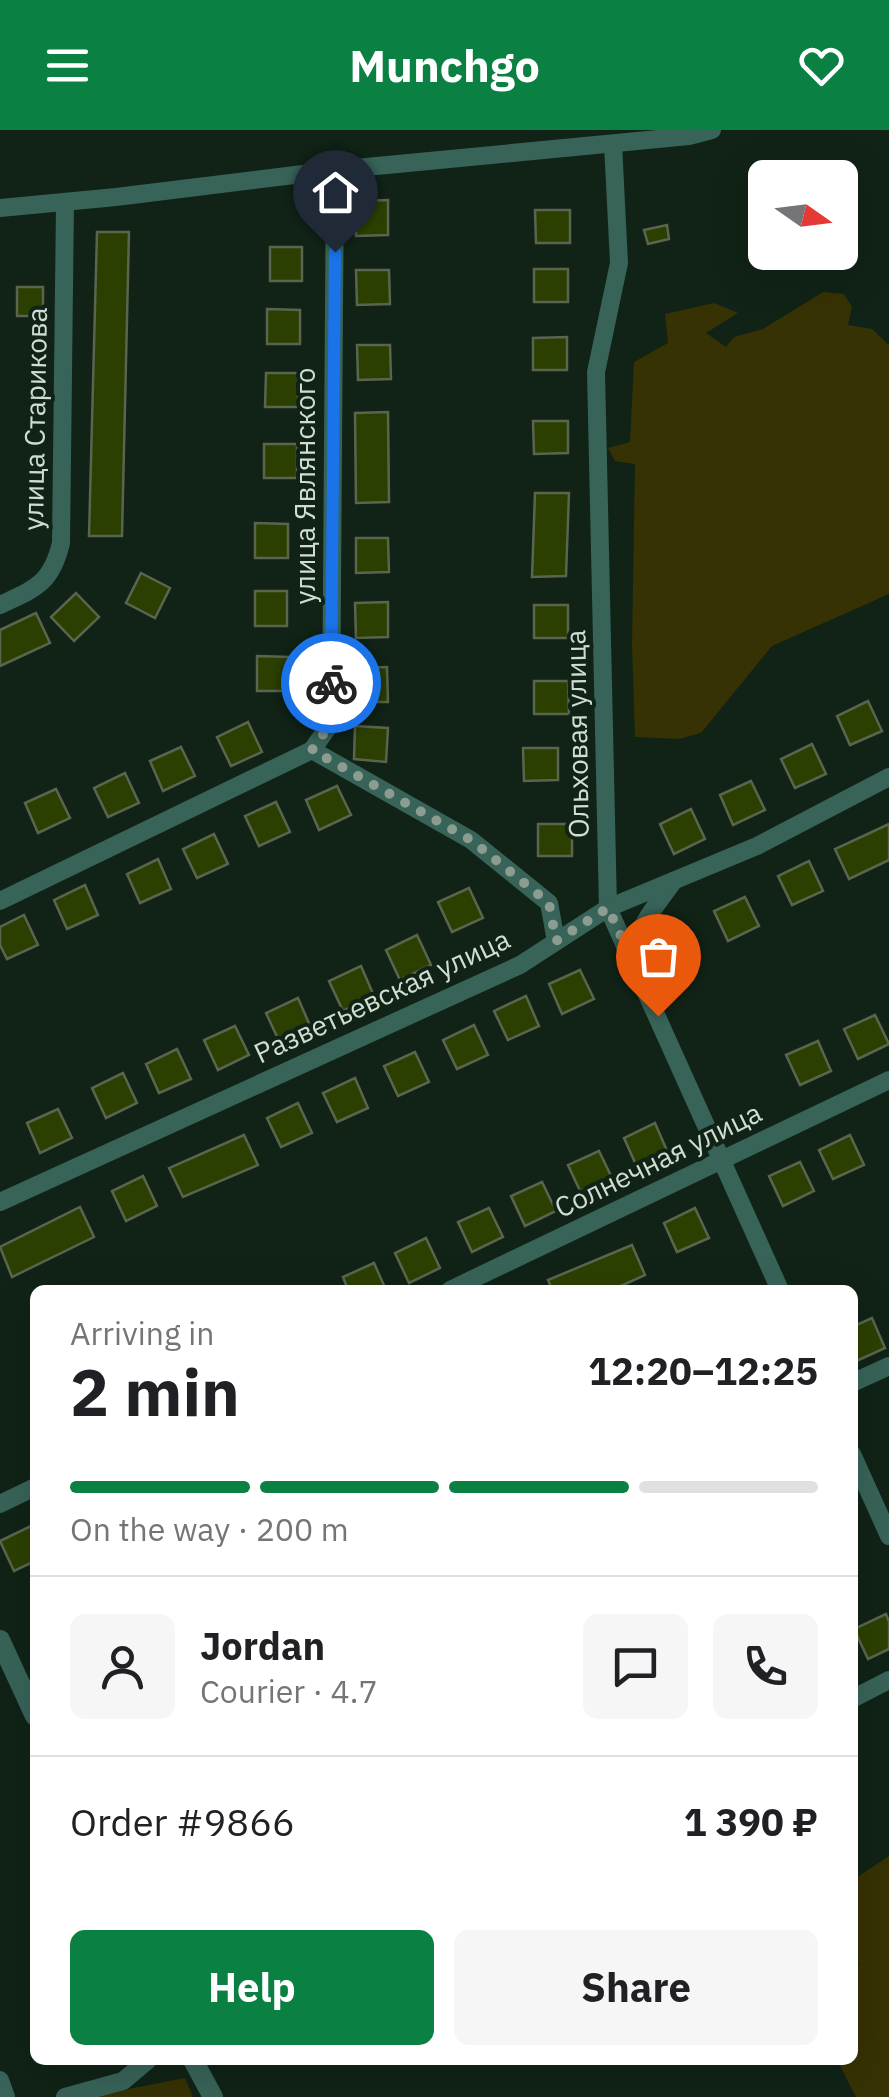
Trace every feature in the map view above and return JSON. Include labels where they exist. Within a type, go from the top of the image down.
[{"type":"street","points":[[0,208],[335,170],[613,144],[712,130]]},
{"type":"street","name":"Ольховая улица","points":[[613,144],[619,262],[596,372],[608,908],[778,1285]]},
{"type":"street","name":"улица Являнского","points":[[312,750],[331,723],[335,170]]},
{"type":"street","name":"улица Старикова","points":[[0,605],[42,585],[56,566],[61,542],[65,203]]},
{"type":"street","points":[[0,901],[312,750],[471,840],[549,903],[556,941]]},
{"type":"street","name":"Разветьевская улица","points":[[0,1202],[520,965],[608,908],[757,846],[889,777]]},
{"type":"street","points":[[634,961],[634,946],[640,932],[672,882]]},
{"type":"street","name":"Солнечная улица","points":[[460,1285],[889,1080]]},
{"type":"street","points":[[858,1380],[889,1366]]},
{"type":"street","points":[[858,1467],[889,1536]]},
{"type":"street","points":[[0,1504],[30,1489]]},
{"type":"street","points":[[0,1640],[30,1705]]},
{"type":"street","points":[[858,1695],[889,1680]]},
{"type":"street","points":[[65,2097],[124,2081],[142,2065]]},
{"type":"street","points":[[196,2065],[213,2097]]},
{"type":"street","points":[[0,2080],[6,2097]]},
{"type":"shaded area","points":[[823,292],[844,294],[852,307],[848,325],[872,329],[889,345],[889,594],[772,646],[701,733],[679,739],[635,737],[632,644],[635,464],[615,461],[608,448],[630,442],[634,362],[668,343],[665,314],[714,303],[738,313],[706,333],[726,347],[734,337],[763,329]]},
{"type":"shaded area","points":[[889,1856],[889,2097],[856,2097],[840,2065],[858,2065],[858,1877]]},
{"type":"shaded area","points":[[185,2078],[193,2097],[87,2097]]},
{"type":"building","points":[[388,200],[388,235],[356,236],[355,201]]},
{"type":"building","points":[[535,210],[570,210],[570,243],[536,243]]},
{"type":"building","points":[[667,225],[669,239],[648,244],[644,230]]},
{"type":"building","points":[[97,232],[129,232],[122,536],[89,536]]},
{"type":"building","points":[[270,247],[302,247],[302,281],[270,281]]},
{"type":"building","points":[[534,269],[568,269],[568,302],[534,302]]},
{"type":"building","points":[[356,270],[389,270],[390,304],[357,305]]},
{"type":"building","points":[[17,287],[43,287],[43,316],[17,316]]},
{"type":"building","points":[[267,309],[300,310],[300,344],[267,344]]},
{"type":"building","points":[[567,337],[567,370],[533,370],[533,338]]},
{"type":"building","points":[[357,345],[390,345],[391,379],[358,380]]},
{"type":"building","points":[[266,373],[298,373],[298,407],[265,407]]},
{"type":"building","points":[[388,412],[389,502],[356,503],[355,413]]},
{"type":"building","points":[[533,421],[568,421],[568,453],[534,454]]},
{"type":"building","points":[[264,444],[297,444],[297,478],[264,478]]},
{"type":"building","points":[[535,493],[569,493],[566,576],[532,577]]},
{"type":"building","points":[[255,523],[288,524],[288,558],[255,558]]},
{"type":"building","points":[[356,538],[388,538],[389,572],[356,573]]},
{"type":"building","points":[[141,573],[170,588],[155,618],[126,603]]},
{"type":"building","points":[[255,591],[287,591],[287,626],[255,626]]},
{"type":"building","points":[[76,593],[99,617],[74,641],[51,617]]},
{"type":"building","points":[[388,602],[388,637],[356,638],[355,603]]},
{"type":"building","points":[[534,605],[568,605],[568,638],[534,638]]},
{"type":"building","points":[[36,613],[50,643],[0,666],[0,630]]},
{"type":"building","points":[[257,656],[290,657],[289,691],[257,691]]},
{"type":"building","points":[[387,667],[388,702],[355,702],[355,668]]},
{"type":"building","points":[[534,681],[568,681],[569,714],[534,714]]},
{"type":"building","points":[[868,701],[882,731],[850,745],[837,716]]},
{"type":"building","points":[[248,722],[262,752],[231,766],[217,737]]},
{"type":"building","points":[[355,726],[388,728],[386,762],[354,759]]},
{"type":"building","points":[[812,744],[826,774],[795,788],[781,759]]},
{"type":"building","points":[[181,747],[195,776],[163,791],[150,761]]},
{"type":"building","points":[[523,748],[558,748],[558,780],[524,781]]},
{"type":"building","points":[[125,773],[139,803],[108,817],[94,788]]},
{"type":"building","points":[[751,781],[765,810],[733,825],[720,795]]},
{"type":"building","points":[[337,786],[351,815],[319,830],[306,800]]},
{"type":"building","points":[[56,789],[70,818],[38,833],[25,803]]},
{"type":"building","points":[[276,802],[290,832],[259,846],[245,816]]},
{"type":"building","points":[[691,809],[705,839],[674,854],[660,824]]},
{"type":"building","points":[[538,824],[572,824],[572,856],[538,856]]},
{"type":"building","points":[[889,824],[889,860],[849,879],[835,849]]},
{"type":"building","points":[[214,834],[228,864],[197,878],[183,849]]},
{"type":"building","points":[[158,859],[171,889],[140,903],[127,874]]},
{"type":"building","points":[[809,861],[823,891],[792,905],[778,876]]},
{"type":"building","points":[[85,885],[98,915],[67,929],[54,900]]},
{"type":"building","points":[[469,888],[483,918],[452,932],[438,902]]},
{"type":"building","points":[[745,897],[759,926],[728,941],[714,911]]},
{"type":"building","points":[[24,915],[38,945],[7,959],[0,945],[0,927]]},
{"type":"building","points":[[417,935],[431,965],[400,980],[386,950]]},
{"type":"building","points":[[361,966],[374,996],[343,1011],[329,981]]},
{"type":"building","points":[[580,970],[594,999],[562,1014],[549,984]]},
{"type":"building","points":[[526,996],[539,1026],[508,1040],[494,1011]]},
{"type":"building","points":[[298,998],[311,1028],[280,1043],[266,1013]]},
{"type":"building","points":[[875,1015],[889,1044],[858,1059],[844,1029]]},
{"type":"building","points":[[474,1025],[488,1055],[457,1069],[443,1040]]},
{"type":"building","points":[[235,1026],[249,1055],[218,1070],[204,1040]]},
{"type":"building","points":[[818,1041],[831,1071],[800,1085],[786,1055]]},
{"type":"building","points":[[177,1049],[191,1079],[159,1093],[146,1064]]},
{"type":"building","points":[[415,1052],[429,1082],[398,1096],[384,1066]]},
{"type":"building","points":[[123,1073],[137,1103],[106,1118],[92,1088]]},
{"type":"building","points":[[355,1078],[368,1108],[337,1122],[323,1093]]},
{"type":"building","points":[[298,1103],[312,1133],[281,1147],[267,1118]]},
{"type":"building","points":[[58,1109],[72,1138],[40,1153],[27,1123]]},
{"type":"building","points":[[655,1123],[668,1153],[637,1167],[624,1138]]},
{"type":"building","points":[[244,1135],[258,1165],[183,1197],[169,1168]]},
{"type":"building","points":[[850,1135],[864,1165],[833,1179],[819,1150]]},
{"type":"building","points":[[599,1151],[613,1180],[582,1195],[568,1165]]},
{"type":"building","points":[[800,1162],[814,1191],[783,1206],[769,1176]]},
{"type":"building","points":[[143,1176],[157,1206],[126,1221],[112,1191]]},
{"type":"building","points":[[542,1182],[556,1211],[525,1226],[511,1196]]},
{"type":"building","points":[[80,1207],[94,1237],[12,1277],[0,1247]]},
{"type":"building","points":[[489,1208],[503,1237],[472,1252],[458,1222]]},
{"type":"building","points":[[695,1208],[709,1238],[677,1252],[664,1223]]},
{"type":"building","points":[[426,1238],[440,1268],[409,1283],[395,1253]]},
{"type":"building","points":[[632,1245],[645,1275],[623,1285],[550,1285],[548,1280]]},
{"type":"building","points":[[374,1263],[384,1285],[346,1285],[343,1277]]},
{"type":"building","points":[[872,1318],[885,1348],[858,1360],[858,1324]]},
{"type":"building","points":[[30,1526],[30,1563],[14,1571],[0,1541]]},
{"type":"building","points":[[886,1614],[889,1649],[868,1659],[858,1638],[858,1627]]},
{"type":"way so far","points":[[331,683],[331,723],[312,750],[471,840],[549,903],[556,941],[608,908],[658,1016]]},
{"type":"route","points":[[331,683],[335,252]]}]
